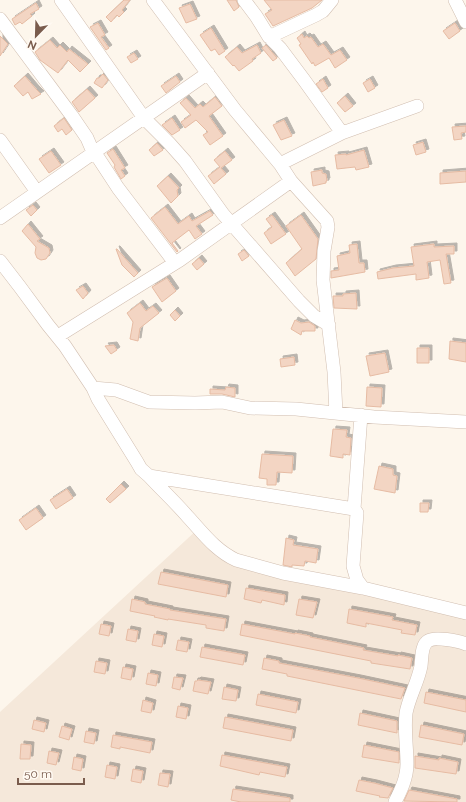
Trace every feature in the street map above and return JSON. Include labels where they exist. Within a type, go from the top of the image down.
[{"type":"street","points":[[61,0],[144,118],[185,160],[205,190],[232,224],[299,301],[314,316],[329,325]]},
{"type":"street","points":[[153,0],[236,110],[280,164],[291,181],[327,221],[328,227],[324,251],[323,280],[325,306],[329,325],[336,413]]},
{"type":"street","points":[[244,0],[269,36],[304,80],[342,133]]},
{"type":"street","points":[[269,36],[316,15],[323,11],[332,0]]},
{"type":"street","points":[[455,0],[466,22]]},
{"type":"street","points":[[0,19],[72,116],[87,138],[92,152],[99,159],[143,222],[172,259],[177,262]]},
{"type":"street","points":[[0,218],[92,152],[208,73]]},
{"type":"street","points":[[280,164],[342,133],[417,106]]},
{"type":"street","points":[[0,140],[37,192]]},
{"type":"street","points":[[58,336],[177,262],[291,181]]},
{"type":"street","points":[[0,261],[58,336],[92,388],[141,469],[189,517],[213,545],[236,560],[283,573],[364,588],[466,613]]},
{"type":"street","points":[[92,388],[116,390],[149,402],[222,402],[250,408],[296,409],[466,422]]},
{"type":"street","points":[[361,415],[354,509],[357,514],[352,566],[357,580],[364,588]]},
{"type":"street","points":[[149,476],[354,509]]},
{"type":"street","points":[[395,802],[404,783],[407,766],[405,725],[406,713],[419,675],[424,644],[429,640],[434,639],[466,644]]},
{"type":"shaded area","points":[[199,528],[236,560],[466,613],[466,802],[0,802],[0,712]]},
{"type":"building","points":[[124,0],[130,0],[122,10],[124,12],[119,17],[117,15],[111,22],[106,17]]},
{"type":"building","points":[[227,0],[236,0],[239,7],[234,11]]},
{"type":"building","points":[[264,0],[322,0],[312,8],[273,26],[265,14],[272,10]]},
{"type":"building","points":[[36,3],[39,9],[30,14],[32,16],[22,24],[20,22],[15,25],[12,19]]},
{"type":"building","points":[[190,4],[197,19],[186,23],[179,8]]},
{"type":"building","points":[[98,23],[105,35],[101,37],[109,48],[106,50],[90,27]]},
{"type":"building","points":[[455,23],[460,31],[449,39],[443,31]]},
{"type":"building","points":[[211,28],[225,51],[219,55],[215,49],[211,51],[200,35]]},
{"type":"building","points":[[302,34],[304,38],[307,36],[309,38],[311,37],[318,47],[323,44],[331,55],[340,50],[347,60],[335,68],[329,58],[315,66],[299,45],[301,44],[297,38]]},
{"type":"building","points":[[0,36],[8,44],[0,56]]},
{"type":"building","points":[[50,40],[57,48],[60,45],[67,52],[69,49],[88,64],[80,72],[68,60],[58,73],[40,60],[35,52]]},
{"type":"building","points":[[257,45],[261,53],[239,71],[225,57],[237,47],[242,53]]},
{"type":"building","points":[[266,45],[277,58],[273,61],[262,48]]},
{"type":"building","points":[[134,53],[138,59],[131,63],[127,57]]},
{"type":"building","points":[[103,74],[108,80],[102,88],[94,83],[97,78]]},
{"type":"building","points":[[25,76],[41,94],[32,99],[28,92],[23,96],[14,86]]},
{"type":"building","points":[[176,76],[180,82],[166,93],[161,86]]},
{"type":"building","points":[[323,79],[328,88],[322,92],[316,84]]},
{"type":"building","points":[[370,79],[375,88],[368,92],[363,83]]},
{"type":"building","points":[[87,89],[95,98],[79,112],[72,102]]},
{"type":"building","points":[[345,96],[353,106],[345,112],[337,103]]},
{"type":"building","points":[[215,97],[222,106],[209,116],[223,136],[210,145],[203,135],[208,132],[196,120],[185,128],[181,122],[191,115],[180,103],[186,98],[195,108],[200,104],[203,107]]},
{"type":"building","points":[[64,118],[72,130],[66,135],[62,129],[58,132],[54,126]]},
{"type":"building","points":[[172,118],[180,130],[172,135],[162,125]]},
{"type":"building","points":[[284,120],[292,136],[281,140],[273,125]]},
{"type":"building","points":[[466,126],[466,132],[461,133],[462,139],[454,140],[452,127]]},
{"type":"building","points":[[423,142],[426,152],[416,155],[413,145]]},
{"type":"building","points":[[157,143],[163,150],[154,156],[149,150]]},
{"type":"building","points":[[113,149],[125,168],[121,170],[125,176],[121,179],[114,167],[115,165],[107,153]]},
{"type":"building","points":[[364,150],[369,167],[356,170],[355,167],[337,169],[335,155],[346,155]]},
{"type":"building","points":[[51,151],[61,165],[49,173],[39,159]]},
{"type":"building","points":[[225,151],[232,160],[221,168],[226,174],[214,184],[208,176],[220,167],[214,160]]},
{"type":"building","points":[[322,170],[322,173],[326,174],[326,183],[313,186],[311,172]]},
{"type":"building","points":[[466,171],[466,182],[440,184],[440,173]]},
{"type":"building","points":[[168,176],[179,188],[177,190],[178,196],[171,203],[157,186]]},
{"type":"building","points":[[33,205],[37,210],[31,216],[26,210]]},
{"type":"building","points":[[165,207],[178,224],[189,216],[192,221],[210,211],[213,215],[196,226],[202,234],[195,239],[189,230],[172,243],[178,251],[177,252],[151,218]]},
{"type":"building","points":[[272,215],[286,234],[271,244],[264,233],[272,227],[266,219]]},
{"type":"building","points":[[301,215],[318,239],[316,259],[295,276],[286,263],[302,249],[286,226]]},
{"type":"building","points":[[28,224],[40,239],[37,241],[49,248],[50,253],[46,259],[41,260],[37,258],[35,253],[36,247],[22,231]]},
{"type":"building","points":[[357,244],[359,263],[364,263],[365,272],[331,278],[331,271],[339,270],[337,256],[350,253],[349,245]]},
{"type":"building","points":[[434,244],[434,247],[454,246],[454,254],[446,254],[451,283],[444,284],[440,260],[427,262],[429,278],[416,280],[416,274],[378,279],[377,272],[393,268],[414,266],[411,247]]},
{"type":"building","points":[[116,249],[138,273],[134,277],[122,265]]},
{"type":"building","points":[[244,250],[249,256],[242,261],[238,254]]},
{"type":"building","points":[[199,258],[204,264],[197,270],[192,264]]},
{"type":"building","points":[[167,278],[176,291],[162,302],[152,287]]},
{"type":"building","points":[[83,286],[88,293],[83,299],[76,290]]},
{"type":"building","points":[[356,293],[357,309],[334,308],[333,296],[343,296],[343,294]]},
{"type":"building","points":[[140,303],[146,311],[153,306],[159,313],[140,328],[138,341],[130,339],[133,322],[127,313]]},
{"type":"building","points":[[175,310],[180,316],[175,321],[170,315]]},
{"type":"building","points":[[295,320],[301,323],[309,322],[315,326],[315,331],[302,331],[301,335],[291,329]]},
{"type":"building","points":[[450,341],[466,343],[466,362],[449,359]]},
{"type":"building","points":[[114,345],[117,350],[111,354],[105,346]]},
{"type":"building","points":[[417,348],[429,348],[429,363],[417,363]]},
{"type":"building","points":[[385,353],[389,372],[370,376],[366,356]]},
{"type":"building","points":[[294,357],[295,365],[281,367],[280,359]]},
{"type":"building","points":[[226,387],[235,388],[235,397],[222,394],[210,394],[210,389],[225,390]]},
{"type":"building","points":[[367,387],[382,388],[381,407],[366,406]]},
{"type":"building","points":[[333,429],[347,430],[346,437],[351,438],[350,455],[343,454],[343,458],[330,456]]},
{"type":"building","points":[[262,454],[293,456],[292,473],[277,472],[276,485],[267,485],[267,479],[259,478]]},
{"type":"building","points":[[379,466],[393,469],[393,475],[397,476],[395,493],[374,489]]},
{"type":"building","points":[[121,484],[126,489],[110,503],[106,499]]},
{"type":"building","points":[[67,489],[73,498],[56,509],[50,500]]},
{"type":"building","points":[[420,503],[429,503],[428,512],[420,512]]},
{"type":"building","points":[[36,508],[43,518],[26,530],[19,520]]},
{"type":"building","points":[[286,538],[294,540],[293,545],[318,549],[316,563],[305,561],[304,566],[292,565],[292,567],[283,565]]},
{"type":"building","points":[[161,572],[228,585],[226,597],[158,584]]},
{"type":"building","points":[[246,588],[285,595],[284,605],[262,600],[261,603],[244,599]]},
{"type":"building","points":[[132,599],[170,610],[226,619],[224,631],[206,628],[206,625],[168,620],[130,611]]},
{"type":"building","points":[[299,599],[317,602],[313,618],[296,615]]},
{"type":"building","points":[[349,609],[393,617],[392,620],[417,625],[415,635],[401,633],[402,630],[366,623],[366,627],[347,623]]},
{"type":"building","points":[[101,624],[111,626],[109,636],[99,634]]},
{"type":"building","points":[[242,624],[310,636],[364,648],[363,650],[412,658],[410,669],[371,663],[371,661],[240,635]]},
{"type":"building","points":[[128,629],[138,631],[136,642],[126,640]]},
{"type":"building","points":[[154,634],[164,636],[162,647],[152,645]]},
{"type":"building","points":[[178,640],[189,642],[187,652],[176,650]]},
{"type":"building","points":[[202,647],[245,655],[243,665],[200,657]]},
{"type":"building","points":[[264,658],[279,661],[279,663],[405,688],[401,699],[287,676],[287,674],[262,669]]},
{"type":"building","points":[[96,661],[107,663],[105,674],[94,672]]},
{"type":"building","points":[[123,667],[133,669],[131,680],[121,678]]},
{"type":"building","points":[[148,673],[158,675],[156,686],[146,684]]},
{"type":"building","points":[[174,677],[183,678],[180,690],[172,688]]},
{"type":"building","points":[[195,681],[211,682],[208,694],[193,691]]},
{"type":"building","points":[[224,687],[238,690],[236,701],[222,699]]},
{"type":"building","points":[[426,692],[466,700],[466,712],[424,703]]},
{"type":"building","points":[[258,694],[298,702],[296,713],[256,705]]},
{"type":"building","points":[[143,700],[153,703],[151,713],[141,711]]},
{"type":"building","points":[[178,706],[188,708],[186,719],[176,717]]},
{"type":"building","points":[[360,713],[397,721],[397,733],[358,725]]},
{"type":"building","points":[[225,717],[293,730],[291,741],[223,728]]},
{"type":"building","points":[[34,720],[46,723],[44,732],[32,729]]},
{"type":"building","points":[[421,725],[464,734],[462,745],[419,737]]},
{"type":"building","points":[[62,726],[72,729],[69,740],[59,737]]},
{"type":"building","points":[[86,731],[96,733],[94,744],[84,742]]},
{"type":"building","points":[[113,735],[152,742],[150,753],[120,747],[120,749],[111,747]]},
{"type":"building","points":[[21,744],[31,745],[30,759],[20,759]]},
{"type":"building","points":[[364,745],[399,752],[399,763],[362,757]]},
{"type":"building","points":[[49,751],[59,753],[56,765],[47,763]]},
{"type":"building","points":[[222,755],[287,767],[285,777],[260,772],[259,775],[220,766]]},
{"type":"building","points":[[415,756],[439,760],[439,758],[458,762],[456,774],[415,768]]},
{"type":"building","points":[[74,757],[83,759],[81,771],[72,769]]},
{"type":"building","points":[[107,765],[117,767],[115,779],[105,777]]},
{"type":"building","points":[[133,769],[143,771],[141,783],[131,781]]},
{"type":"building","points":[[160,773],[170,774],[168,787],[158,785]]},
{"type":"building","points":[[359,780],[393,788],[388,798],[379,797],[380,796],[356,791]]},
{"type":"building","points":[[233,789],[290,798],[290,802],[241,802],[231,800]]},
{"type":"building","points":[[409,790],[457,799],[457,802],[404,801]]}]
